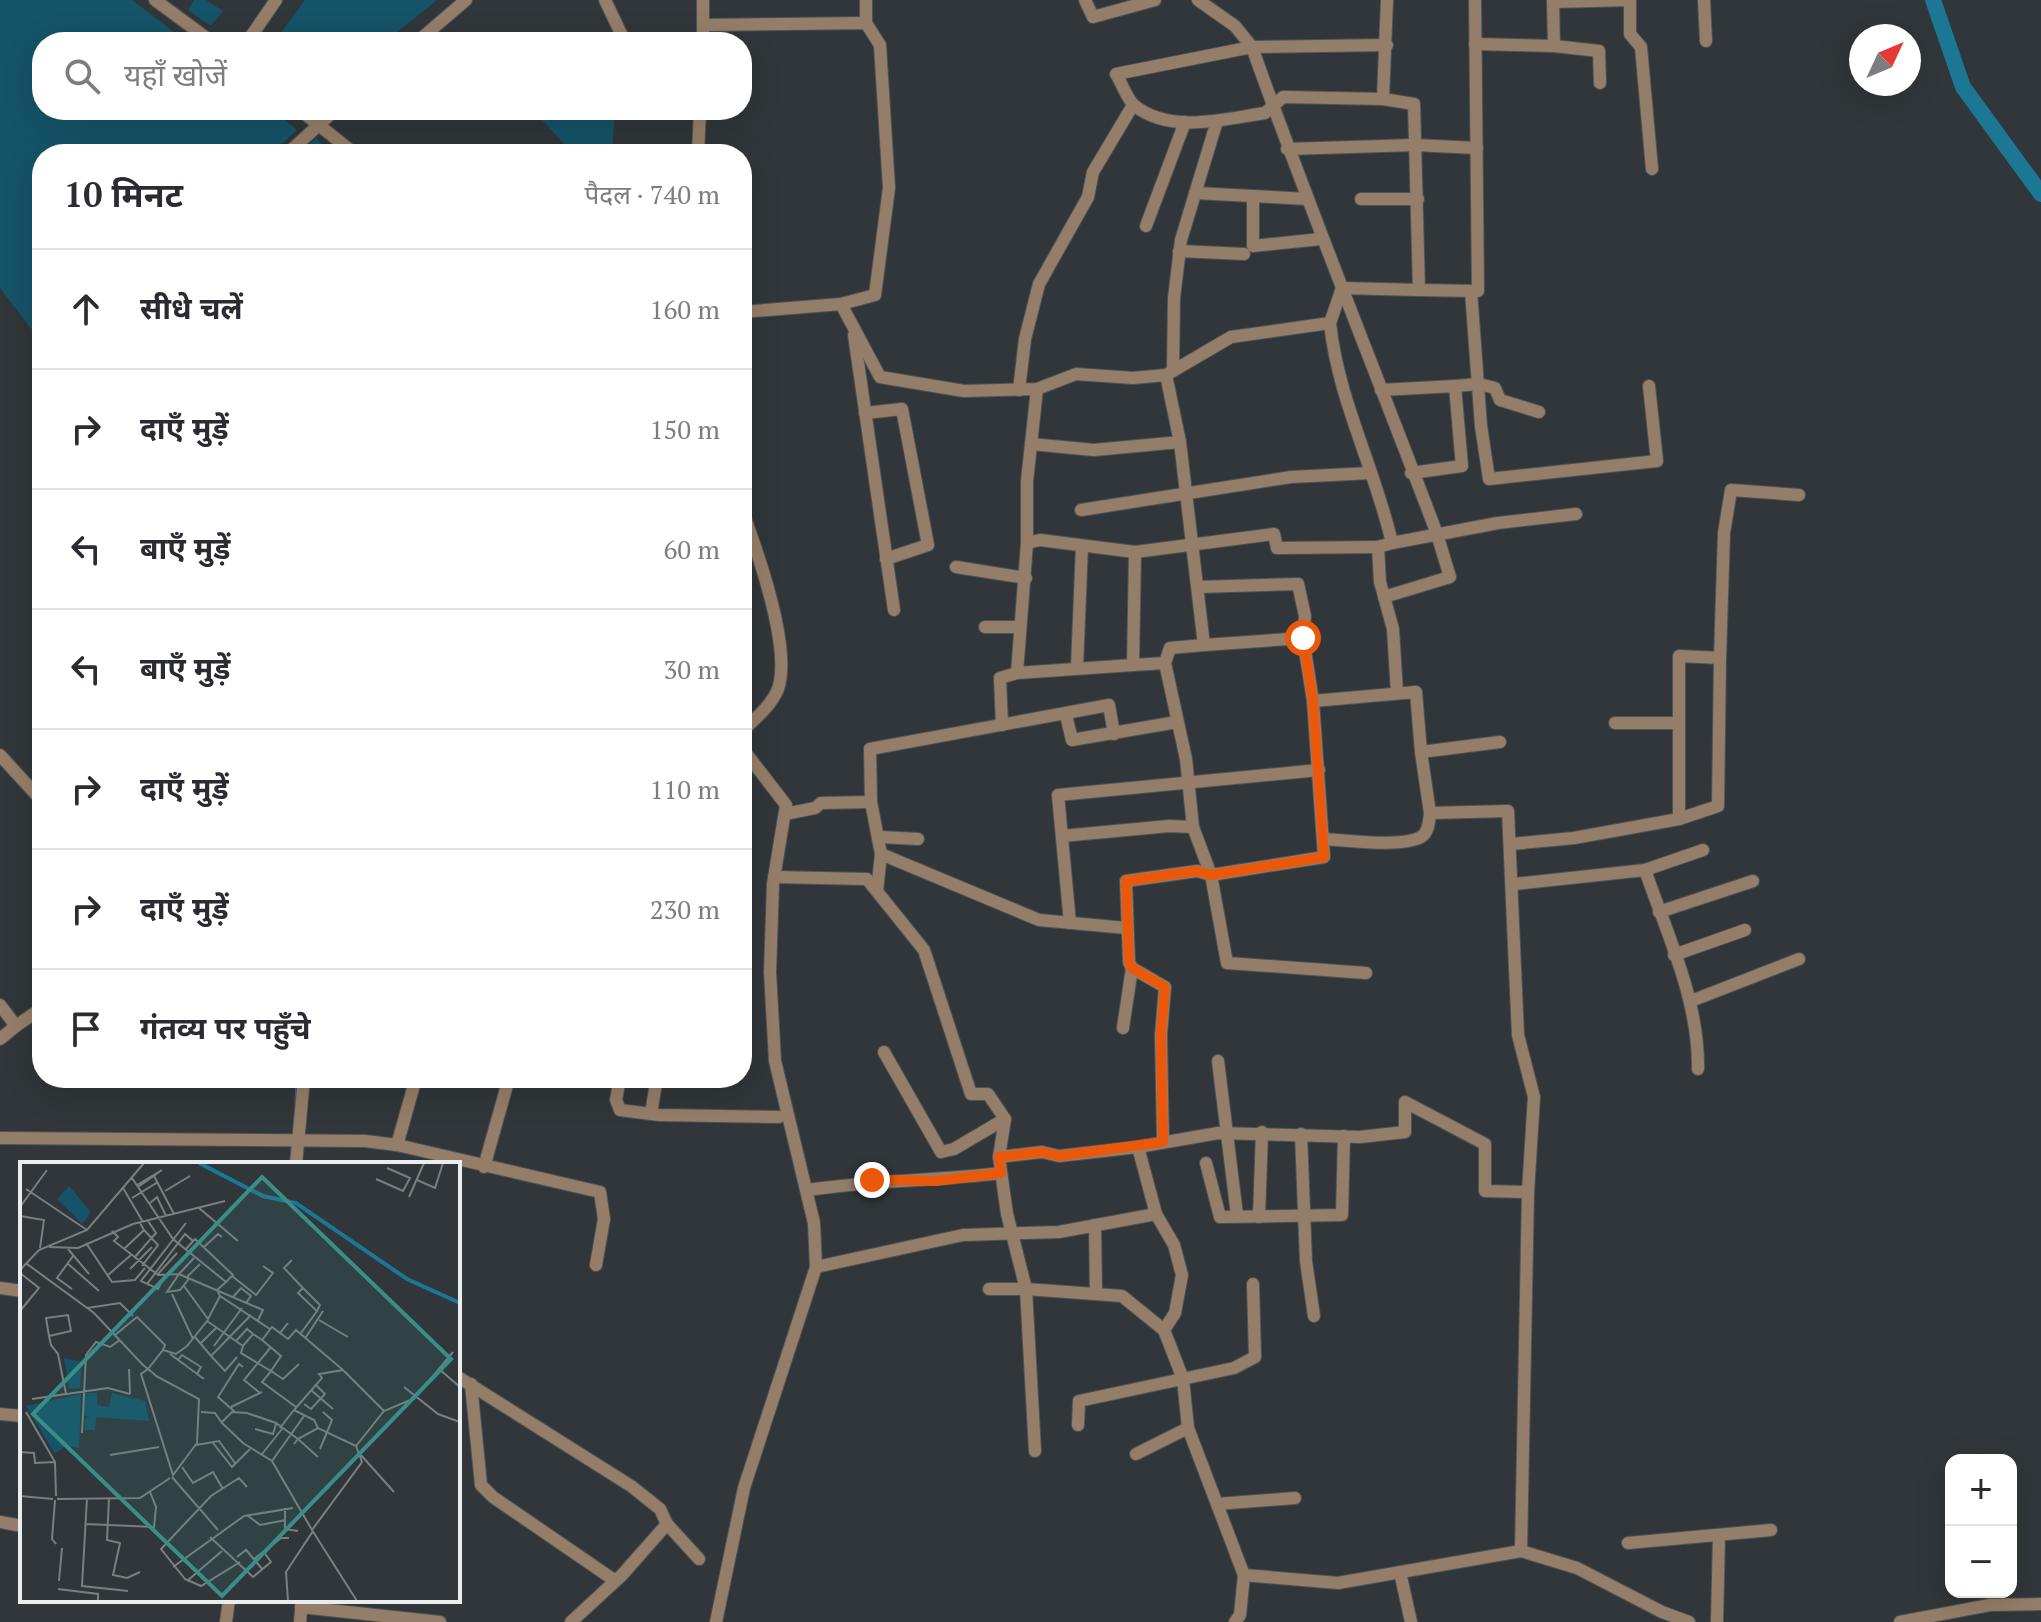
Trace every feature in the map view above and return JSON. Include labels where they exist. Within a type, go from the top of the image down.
[{"type":"street","points":[[155,0],[198,32]]},
{"type":"street","points":[[254,32],[276,0]]},
{"type":"street","points":[[429,32],[466,0]]},
{"type":"street","points":[[605,0],[620,32]]},
{"type":"street","points":[[703,0],[703,32]]},
{"type":"street","points":[[752,311],[841,304],[875,295],[889,188],[880,45],[866,23],[866,0]]},
{"type":"street","points":[[1085,0],[1093,17],[1155,0]]},
{"type":"street","points":[[1198,0],[1235,26],[1252,47],[1321,239],[1437,534],[1450,577],[1384,597]]},
{"type":"street","points":[[1383,99],[1387,0]]},
{"type":"street","points":[[1342,288],[1478,291],[1475,0]]},
{"type":"street","points":[[1554,46],[1553,1],[1630,0],[1630,34],[1641,47],[1652,169]]},
{"type":"street","points":[[1704,0],[1706,41]]},
{"type":"street","points":[[703,25],[866,23]]},
{"type":"street","points":[[1475,44],[1554,46],[1599,51],[1600,83]]},
{"type":"street","points":[[1387,45],[1252,47],[1116,74],[1133,105],[1159,119],[1185,122],[1217,121],[1265,113],[1283,97],[1305,95],[1383,99],[1414,104],[1419,290]]},
{"type":"street","points":[[1019,390],[1025,339],[1039,284],[1088,197],[1093,172],[1133,105]]},
{"type":"street","points":[[312,120],[342,144]]},
{"type":"street","points":[[298,144],[325,120]]},
{"type":"street","points":[[698,144],[700,120]]},
{"type":"street","points":[[1204,645],[1170,373],[1179,251],[1217,121]]},
{"type":"street","points":[[1146,226],[1185,122]]},
{"type":"street","points":[[1287,149],[1415,145],[1477,148]]},
{"type":"street","points":[[1195,193],[1308,199]]},
{"type":"street","points":[[1253,198],[1253,246],[1321,239]]},
{"type":"street","points":[[1361,199],[1418,199]]},
{"type":"street","points":[[1179,251],[1244,254]]},
{"type":"street","points":[[1342,288],[1330,323],[1334,366],[1392,543]]},
{"type":"street","points":[[1471,291],[1489,479],[1657,461],[1649,386]]},
{"type":"street","points":[[841,304],[880,377],[964,391],[1037,389],[1076,374],[1133,378],[1170,373],[1231,337],[1330,323]]},
{"type":"street","points":[[852,324],[894,610]]},
{"type":"street","points":[[1381,390],[1479,384],[1495,388],[1500,400],[1539,412]]},
{"type":"street","points":[[1411,473],[1462,466],[1455,386]]},
{"type":"street","points":[[1017,673],[1037,389]]},
{"type":"street","points":[[865,413],[902,409],[928,545],[886,559]]},
{"type":"street","points":[[1031,444],[1094,450],[1180,442]]},
{"type":"street","points":[[1081,510],[1186,496],[1291,477],[1371,473]]},
{"type":"street","points":[[1512,844],[1574,838],[1679,819],[1718,806],[1724,533],[1731,490],[1799,495]]},
{"type":"street","points":[[1027,543],[1040,540],[1135,552],[1274,534],[1277,548],[1378,547],[1437,534],[1576,514]]},
{"type":"street","points":[[752,540],[765,578],[782,672],[777,691],[752,720]]},
{"type":"street","points":[[1077,667],[1082,546]]},
{"type":"street","points":[[1378,547],[1384,597],[1393,629],[1397,693]]},
{"type":"street","points":[[1133,665],[1135,552]]},
{"type":"street","points":[[956,567],[1026,578]]},
{"type":"street","points":[[1123,1028],[1132,968],[1126,928],[1126,881],[1197,871],[1211,875],[1324,857],[1313,701],[1303,638],[1305,616],[1298,584],[1198,587]]},
{"type":"street","points":[[985,627],[1019,627]]},
{"type":"street","points":[[1303,638],[1170,648],[1165,663],[1189,784],[1193,827],[1211,875],[1227,963],[1366,973]]},
{"type":"street","points":[[1679,819],[1679,656],[1720,658]]},
{"type":"street","points":[[1002,725],[1000,678],[1017,673],[1077,667],[1165,663]]},
{"type":"street","points":[[1313,701],[1416,692],[1430,813],[1427,831],[1420,837],[1382,842],[1323,839]]},
{"type":"street","points":[[877,891],[881,854],[871,802],[870,749],[1109,705],[1114,734]]},
{"type":"street","points":[[1066,715],[1072,740],[1177,722]]},
{"type":"street","points":[[1615,723],[1677,723]]},
{"type":"street","points":[[1421,752],[1500,742]]},
{"type":"street","points":[[0,755],[32,790]]},
{"type":"street","points":[[716,1622],[744,1488],[816,1267],[814,1223],[775,1061],[770,972],[774,877],[786,805],[752,761]]},
{"type":"street","points":[[1070,923],[1058,795],[1319,770]]},
{"type":"street","points":[[785,814],[815,808],[821,803],[871,802]]},
{"type":"street","points":[[1430,813],[1508,811],[1514,884],[1518,1035],[1534,1097],[1528,1192],[1521,1551]]},
{"type":"street","points":[[1062,836],[1169,826],[1193,827]]},
{"type":"street","points":[[880,837],[918,839]]},
{"type":"street","points":[[1514,884],[1645,870],[1703,850]]},
{"type":"street","points":[[881,854],[1039,920],[1126,928]]},
{"type":"street","points":[[1645,870],[1691,1001],[1698,1034],[1698,1069]]},
{"type":"street","points":[[774,877],[867,879],[924,950],[971,1094],[988,1094],[1005,1119],[999,1157],[1012,1233],[1026,1289],[1035,1451]]},
{"type":"street","points":[[1659,912],[1753,881]]},
{"type":"street","points":[[1674,955],[1745,930]]},
{"type":"street","points":[[1691,1001],[1799,959]]},
{"type":"street","points":[[1132,968],[1165,987],[1161,1035],[1163,1142]]},
{"type":"street","points":[[0,1005],[16,1026]]},
{"type":"street","points":[[0,1039],[32,1015]]},
{"type":"street","points":[[884,1052],[941,1152],[954,1149],[1005,1119]]},
{"type":"street","points":[[1218,1061],[1237,1215]]},
{"type":"street","points":[[296,1162],[303,1088]]},
{"type":"street","points":[[397,1145],[413,1088]]},
{"type":"street","points":[[484,1167],[506,1088]]},
{"type":"street","points":[[618,1088],[616,1100],[620,1110],[779,1117]]},
{"type":"street","points":[[651,1113],[655,1088]]},
{"type":"street","points":[[999,1157],[1042,1152],[1059,1156],[1227,1133],[1344,1136],[1405,1132],[1405,1102],[1485,1144],[1485,1191],[1528,1192]]},
{"type":"street","points":[[1259,1217],[1262,1132]]},
{"type":"street","points":[[1301,1134],[1306,1261],[1314,1316]]},
{"type":"street","points":[[1206,1163],[1220,1217],[1342,1215],[1344,1136]]},
{"type":"street","points":[[0,1138],[365,1141],[397,1145],[600,1192],[604,1219],[596,1265]]},
{"type":"street","points":[[1138,1147],[1156,1214],[1174,1245],[1182,1275],[1175,1313],[1164,1330]]},
{"type":"street","points":[[807,1190],[872,1180],[936,1181],[1001,1173]]},
{"type":"street","points":[[816,1267],[963,1235],[1059,1232],[1156,1214]]},
{"type":"street","points":[[1095,1225],[1096,1293]]},
{"type":"street","points":[[1078,1425],[1079,1401],[1234,1368],[1255,1357],[1253,1284]]},
{"type":"street","points":[[0,1288],[20,1291]]},
{"type":"street","points":[[989,1289],[1122,1296],[1164,1330],[1183,1379],[1188,1428],[1244,1575],[1240,1615],[1235,1622]]},
{"type":"street","points":[[460,1378],[631,1486],[660,1509],[667,1524],[699,1559]]},
{"type":"street","points":[[471,1384],[481,1485],[493,1497],[614,1580]]},
{"type":"street","points":[[0,1414],[20,1416]]},
{"type":"street","points":[[1136,1454],[1188,1428]]},
{"type":"street","points":[[1217,1504],[1295,1498]]},
{"type":"street","points":[[0,1522],[20,1526]]},
{"type":"street","points":[[571,1622],[667,1524]]},
{"type":"street","points":[[1628,1543],[1771,1530]]},
{"type":"street","points":[[1717,1622],[1719,1535]]},
{"type":"street","points":[[1244,1575],[1338,1583],[1521,1551],[1577,1568],[1689,1622]]},
{"type":"street","points":[[1400,1572],[1411,1622]]},
{"type":"street","points":[[226,1622],[229,1602]]},
{"type":"street","points":[[300,1622],[302,1604],[378,1618],[440,1622]]},
{"type":"street","points":[[1900,1622],[1943,1618],[1990,1605],[2041,1604]]},
{"type":"shaded area","points":[[0,0],[132,0],[174,32],[32,32],[32,120],[285,120],[297,130],[282,144],[32,144],[32,330],[0,288]]},
{"type":"shaded area","points":[[194,0],[206,0],[223,11],[211,26],[188,10]]},
{"type":"shaded area","points":[[305,0],[437,0],[397,32],[281,32]]},
{"type":"shaded area","points":[[542,120],[614,120],[613,144],[564,144]]},
{"type":"waterway","points":[[1933,0],[1963,87],[2041,194]]},
{"type":"waterway","points":[[296,1102],[297,1088]]},
{"type":"route","points":[[872,1180],[936,1181],[1001,1173],[999,1157],[1042,1152],[1059,1156],[1163,1142],[1161,1035],[1165,987],[1132,968],[1129,962],[1126,881],[1197,871],[1211,875],[1324,857],[1313,701],[1303,638]]}]
